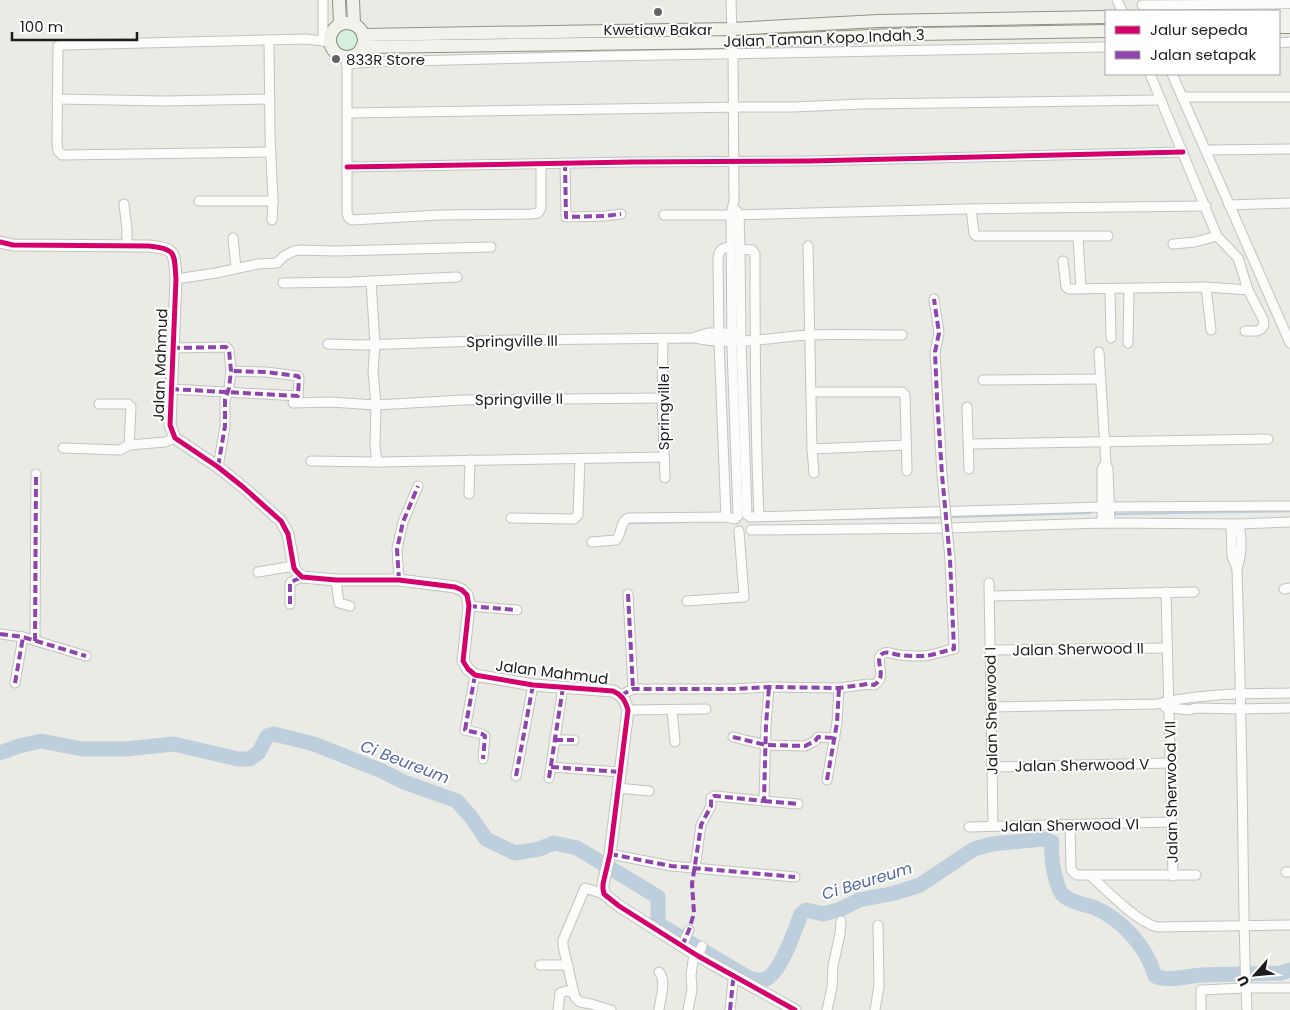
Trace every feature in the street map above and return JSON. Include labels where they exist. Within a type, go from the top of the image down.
[{"type":"main road","points":[[340,0],[340,24]]},
{"type":"main road","points":[[353,0],[354,24]]},
{"type":"main road","name":"Jalan Taman Kopo Indah 3","points":[[363,41],[733,41],[878,21],[1105,17]]},
{"type":"main road","points":[[347,23],[354,24],[359,28],[363,41],[355,54],[347,60],[335,51],[327,41],[332,31],[340,24],[347,23]]},
{"type":"main road","name":"Jalan Taman Kopo Indah 3","points":[[363,41],[604,49],[733,41],[916,34],[1105,31]]},
{"type":"street","points":[[271,152],[62,155],[58,151],[57,146],[58,46],[306,39],[327,41],[323,0]]},
{"type":"street","points":[[731,0],[737,337],[743,517]]},
{"type":"street","points":[[1142,6],[1290,4]]},
{"type":"street","points":[[915,50],[916,34]]},
{"type":"street","points":[[269,40],[272,220]]},
{"type":"street","points":[[733,41],[915,50],[1105,47]]},
{"type":"street","points":[[541,164],[541,208],[538,212],[531,214],[439,215],[352,220],[349,218],[348,213],[347,60],[371,62],[604,49]]},
{"type":"street","points":[[1150,75],[1217,236],[1238,258],[1248,290],[1263,319],[1264,325],[1261,329],[1245,331]]},
{"type":"street","points":[[1172,75],[1290,343]]},
{"type":"street","points":[[1182,97],[1290,97]]},
{"type":"street","points":[[57,99],[270,100]]},
{"type":"street","points":[[348,113],[1161,100]]},
{"type":"street","points":[[1206,150],[1290,149]]},
{"type":"street","points":[[347,167],[1036,157],[1182,152]]},
{"type":"street","points":[[565,163],[566,217],[621,214]]},
{"type":"street","points":[[199,201],[273,201]]},
{"type":"street","points":[[1229,205],[1290,203]]},
{"type":"street","points":[[124,204],[127,246]]},
{"type":"street","points":[[664,215],[1206,206]]},
{"type":"street","points":[[971,209],[975,236],[1108,236]]},
{"type":"street","points":[[1172,244],[1195,242],[1217,236]]},
{"type":"street","points":[[1078,237],[1081,288]]},
{"type":"street","points":[[233,238],[236,268]]},
{"type":"street","name":"Jalan Mahmud","points":[[0,242],[13,245],[149,246],[168,249],[172,252],[176,279],[170,425],[175,438],[218,467],[281,521],[288,534],[294,566],[302,577]]},
{"type":"street","points":[[808,246],[814,473]]},
{"type":"street","points":[[176,279],[258,264],[276,263],[284,256],[301,250],[491,247]]},
{"type":"street","points":[[743,517],[719,337],[718,259],[722,249],[736,248],[752,250],[755,254],[757,487],[743,517],[735,526],[739,531],[745,533],[750,530],[1106,523],[1235,524],[1290,522]]},
{"type":"street","points":[[1238,258],[1251,255]]},
{"type":"street","points":[[1063,261],[1067,288],[1069,290],[1081,288],[1110,290],[1206,288],[1248,290]]},
{"type":"street","points":[[283,283],[457,277]]},
{"type":"street","points":[[371,281],[377,462]]},
{"type":"street","points":[[1206,288],[1211,330]]},
{"type":"street","points":[[1128,343],[1129,289]]},
{"type":"street","points":[[1110,290],[1111,338]]},
{"type":"street","points":[[621,695],[633,689],[839,688],[868,684],[874,685],[879,682],[881,675],[879,659],[883,653],[924,656],[954,649],[936,352],[939,334],[934,299]]},
{"type":"street","name":"Springville III","points":[[328,344],[663,339],[695,338],[708,333],[719,337],[777,338],[810,335],[902,335]]},
{"type":"street","name":"Springville I","points":[[663,339],[662,398],[665,478]]},
{"type":"street","points":[[172,348],[226,347],[230,350],[231,371],[225,400],[225,426],[218,467]]},
{"type":"street","points":[[1100,352],[1106,464],[1102,469],[1106,523]]},
{"type":"street","points":[[171,389],[298,396],[298,376],[266,372],[231,371]]},
{"type":"street","points":[[983,380],[1100,379]]},
{"type":"street","points":[[812,392],[902,392],[905,395],[907,471]]},
{"type":"street","name":"Springville II","points":[[293,403],[330,402],[376,405],[472,400],[662,398]]},
{"type":"street","points":[[99,404],[130,405],[129,445]]},
{"type":"street","points":[[967,407],[969,470]]},
{"type":"street","points":[[63,448],[120,450],[129,445],[165,442],[175,438]]},
{"type":"street","points":[[969,444],[1268,439]]},
{"type":"street","points":[[812,449],[906,444]]},
{"type":"street","points":[[311,461],[377,462],[664,456]]},
{"type":"street","points":[[511,518],[574,519],[578,515],[580,458]]},
{"type":"street","points":[[469,494],[470,460]]},
{"type":"street","points":[[35,641],[36,474]]},
{"type":"street","points":[[399,580],[397,549],[403,522],[418,486]]},
{"type":"street","points":[[592,542],[616,540],[624,520],[628,518],[961,512],[1106,507],[1290,506]]},
{"type":"street","points":[[961,512],[962,527]]},
{"type":"street","points":[[743,517],[753,523],[750,530]]},
{"type":"street","points":[[1235,524],[1241,535],[1241,557],[1236,569],[1241,694],[1244,970],[1247,1010]]},
{"type":"street","points":[[686,601],[744,598],[739,531]]},
{"type":"street","points":[[258,572],[294,566]]},
{"type":"street","points":[[290,604],[290,584],[302,577],[336,580],[399,580],[458,588],[467,594],[469,606],[517,610]]},
{"type":"street","points":[[336,580],[339,603],[350,606]]},
{"type":"street","name":"Jalan Sherwood I","points":[[990,583],[993,826]]},
{"type":"street","points":[[1166,592],[1170,704]]},
{"type":"street","points":[[990,596],[1194,592]]},
{"type":"street","points":[[628,594],[633,689]]},
{"type":"street","name":"Jalan Mahmud","points":[[469,606],[463,657],[466,666],[475,675],[533,685],[613,691],[621,695],[628,710]]},
{"type":"street","points":[[0,634],[23,637],[86,656]]},
{"type":"street","points":[[15,683],[23,637]]},
{"type":"street","name":"Jalan Sherwood II","points":[[990,650],[1167,648]]},
{"type":"street","points":[[475,675],[465,730],[485,736],[483,759]]},
{"type":"street","points":[[516,776],[533,685]]},
{"type":"street","points":[[549,778],[563,687]]},
{"type":"street","points":[[764,801],[769,687]]},
{"type":"street","points":[[827,780],[837,723],[839,688]]},
{"type":"street","points":[[1170,704],[1183,698],[1290,693]]},
{"type":"street","points":[[991,707],[1170,704],[1188,710],[1196,708],[1290,708]]},
{"type":"street","name":"Jalan Sherwood VII","points":[[1170,704],[1173,876]]},
{"type":"street","points":[[604,894],[603,889],[628,710],[706,709]]},
{"type":"street","points":[[672,710],[674,742]]},
{"type":"street","points":[[733,737],[766,745],[805,746],[815,741],[818,737],[835,738]]},
{"type":"street","points":[[555,740],[574,740]]},
{"type":"street","name":"Jalan Sherwood V","points":[[993,767],[1171,763]]},
{"type":"street","points":[[551,767],[620,772]]},
{"type":"street","points":[[617,788],[648,791]]},
{"type":"street","points":[[695,868],[701,825],[710,806],[711,798],[714,796],[798,804]]},
{"type":"street","name":"Jalan Sherwood VI","points":[[969,827],[1172,822]]},
{"type":"street","name":"Jalan Sherwood VII","points":[[1070,825],[1071,869],[1077,875],[1196,875]]},
{"type":"street","points":[[609,856],[671,866],[796,877]]},
{"type":"street","points":[[1092,876],[1112,896],[1149,925],[1157,927],[1290,925]]},
{"type":"street","points":[[611,1010],[580,1002],[576,997],[563,946],[563,940],[586,888],[604,894],[619,906],[685,939],[698,952],[735,977],[795,1010]]},
{"type":"street","points":[[827,1010],[841,921]]},
{"type":"street","points":[[875,1010],[879,986],[878,924]]},
{"type":"street","points":[[688,1010],[692,990],[691,975],[698,952]]},
{"type":"street","points":[[540,965],[568,965]]},
{"type":"street","points":[[659,972],[663,982],[659,1010]]},
{"type":"street","points":[[730,1010],[735,977]]},
{"type":"street","points":[[1201,1010],[1201,990],[1245,984],[1290,988]]},
{"type":"street","points":[[558,1010],[560,993],[566,991],[574,993]]},
{"type":"green space","points":[[347,24],[356,28],[360,37],[356,46],[347,50],[338,46],[334,37],[338,28]]},
{"type":"waterway","points":[[1113,514],[1290,511]]},
{"type":"waterway","points":[[948,517],[1090,513]]},
{"type":"waterway","points":[[828,519],[943,517]]},
{"type":"waterway","points":[[627,523],[680,522]]},
{"type":"waterway","name":"Ci Beureum","points":[[0,753],[41,741],[82,749],[125,749],[174,744],[238,759],[250,759],[259,752],[267,736],[274,734],[314,744],[382,771],[404,782],[457,801],[486,839],[515,853],[539,849],[554,843],[577,848],[658,897],[658,920],[660,925],[747,977],[756,980],[766,979],[772,975],[787,950],[801,914],[806,910],[823,914],[841,909],[859,900],[895,893],[920,885],[974,849],[992,844],[1044,839],[1052,842],[1054,871],[1062,894],[1072,901],[1103,912],[1123,926],[1139,944],[1155,976],[1172,979],[1202,975],[1281,973],[1290,970]]},
{"type":"marked path","points":[[565,163],[566,217],[621,214]]},
{"type":"marked path","points":[[621,695],[633,689],[839,688],[868,684],[874,685],[880,677],[879,661],[884,653],[924,656],[954,649],[950,559],[937,398],[935,352],[939,333],[934,299]]},
{"type":"marked path","points":[[172,348],[226,347],[229,350],[231,371],[225,400],[225,426],[218,467]]},
{"type":"marked path","points":[[171,389],[298,396],[298,376],[266,372],[231,371]]},
{"type":"marked path","points":[[35,641],[36,474]]},
{"type":"marked path","points":[[399,580],[397,549],[403,522],[418,486]]},
{"type":"marked path","points":[[290,604],[290,584],[302,577]]},
{"type":"marked path","points":[[628,594],[633,689]]},
{"type":"marked path","points":[[469,606],[517,610]]},
{"type":"marked path","points":[[0,634],[23,637],[86,656]]},
{"type":"marked path","points":[[15,683],[23,637]]},
{"type":"marked path","points":[[475,675],[465,730],[485,736],[483,759]]},
{"type":"marked path","points":[[516,776],[533,685]]},
{"type":"marked path","points":[[549,778],[563,687]]},
{"type":"marked path","points":[[682,946],[694,913],[692,884],[701,825],[711,806],[711,798],[716,796],[764,801],[769,687]]},
{"type":"marked path","points":[[827,780],[837,723],[839,688]]},
{"type":"marked path","points":[[733,737],[766,745],[805,746],[815,741],[818,737],[835,738]]},
{"type":"marked path","points":[[555,740],[574,740]]},
{"type":"marked path","points":[[551,767],[620,772]]},
{"type":"marked path","points":[[764,801],[798,804]]},
{"type":"marked path","points":[[610,854],[671,866],[795,877]]},
{"type":"marked path","points":[[730,1010],[735,977]]},
{"type":"cycle path","points":[[347,167],[809,161],[1183,152]]},
{"type":"cycle path","points":[[0,242],[13,245],[149,246],[169,251],[174,258],[176,279],[170,425],[175,438],[218,467],[281,521],[288,534],[294,568],[302,577],[336,580],[399,580],[455,587],[467,595],[469,606],[463,661],[475,675],[533,685],[613,691],[619,694],[628,710],[610,854],[603,884],[604,894],[619,906],[698,956],[795,1010]]},
{"type":"place","name":"Kwetiaw Bakar","points":[[658,12]]},
{"type":"place","name":"833R Store","points":[[336,59]]}]
